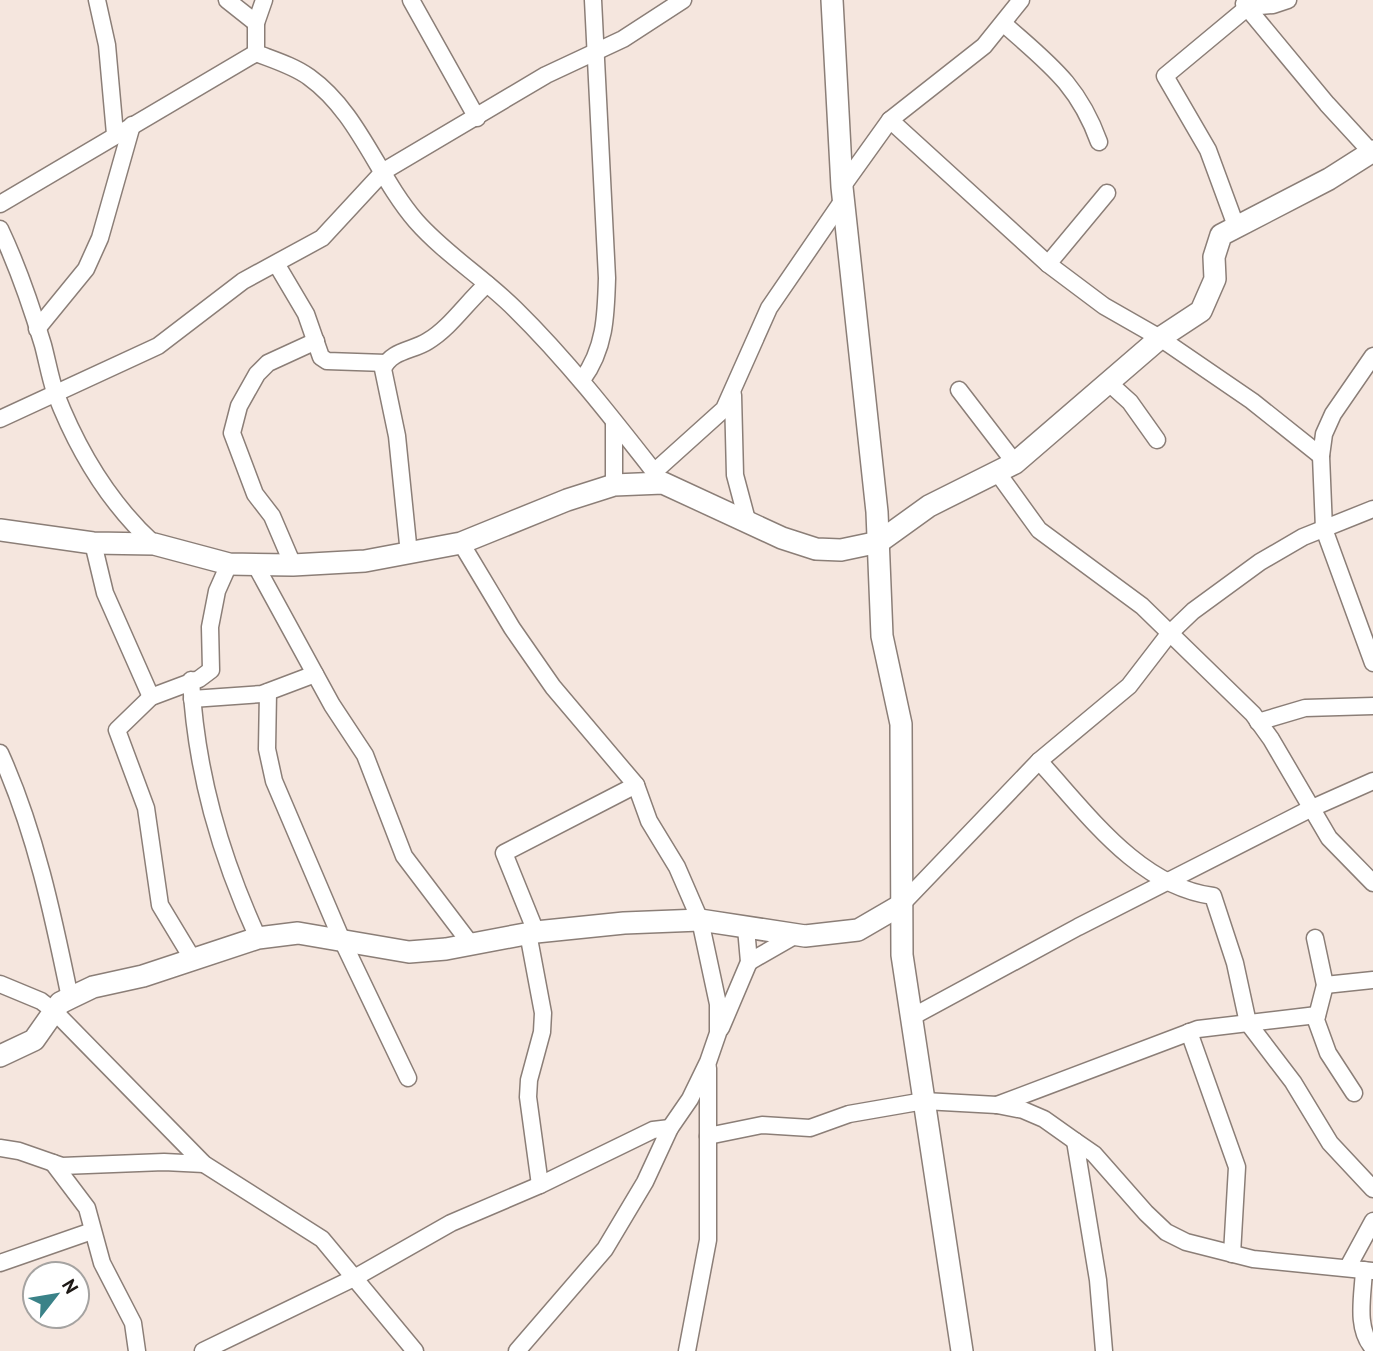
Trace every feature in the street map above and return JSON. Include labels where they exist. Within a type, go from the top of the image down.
[{"type":"street","points":[[97,0],[107,45],[115,134]]},
{"type":"street","points":[[227,0],[256,23]]},
{"type":"street","points":[[256,53],[256,23],[264,0]]},
{"type":"street","points":[[411,0],[477,118]]},
{"type":"street","points":[[582,380],[601,345],[606,321],[607,278],[593,0]]},
{"type":"street","points":[[0,419],[158,345],[243,281],[308,248],[335,228],[384,171],[546,75],[594,55],[683,0]]},
{"type":"street","points":[[832,0],[843,193],[864,377],[878,542],[882,636],[901,724],[902,955],[962,1351]]},
{"type":"street","points":[[0,530],[93,543],[154,544],[229,564],[256,566],[365,561],[461,543],[567,500],[614,485],[659,477],[724,409],[769,308],[890,120],[984,46],[1021,0]]},
{"type":"street","points":[[1236,226],[1208,150],[1165,76],[1244,3],[1273,5],[1288,0]]},
{"type":"street","points":[[256,53],[292,67],[322,88],[346,114],[418,223],[514,308],[582,380],[659,477],[782,538],[816,549],[841,550],[878,542],[929,506],[1006,467],[1160,338],[1206,304],[1215,279],[1216,244],[1220,235],[1329,179],[1372,152],[1244,3]]},
{"type":"street","points":[[1004,24],[1076,92],[1088,112],[1099,142]]},
{"type":"street","points":[[0,204],[256,53]]},
{"type":"street","points":[[890,120],[1048,264],[1104,306],[1160,338],[1252,401],[1321,456]]},
{"type":"street","points":[[37,329],[86,269],[100,238],[132,125]]},
{"type":"street","points":[[1048,264],[1107,193]]},
{"type":"street","points":[[0,229],[22,275],[55,391],[100,482],[121,511],[154,544]]},
{"type":"street","points":[[277,264],[306,314],[321,357],[327,361],[386,363]]},
{"type":"street","points":[[410,554],[397,436],[383,369],[386,363],[402,351],[431,339],[487,284]]},
{"type":"street","points":[[293,565],[272,516],[255,494],[232,433],[239,406],[257,374],[268,363],[316,341]]},
{"type":"street","points":[[1372,361],[1333,414],[1324,434],[1321,456],[1324,529],[1373,663]]},
{"type":"street","points":[[1109,383],[1130,402],[1157,440]]},
{"type":"street","points":[[959,390],[1006,467],[1039,530],[1116,585],[1258,722],[1271,738],[1329,838],[1373,883]]},
{"type":"street","points":[[733,393],[735,475],[747,520]]},
{"type":"street","points":[[614,423],[614,485]]},
{"type":"street","points":[[0,1056],[34,1040],[62,1005],[93,988],[143,976],[258,938],[298,933],[341,938],[409,952],[532,932],[624,923],[700,920],[796,935],[858,930],[901,905],[1039,761],[1129,686],[1169,634],[1193,611],[1260,562],[1303,537],[1373,509]]},
{"type":"street","points":[[93,543],[104,593],[151,697]]},
{"type":"street","points":[[461,543],[512,628],[554,687],[636,785],[649,821],[677,867],[700,920],[712,968],[718,1033]]},
{"type":"street","points":[[192,958],[160,905],[155,890],[146,808],[117,730],[151,697],[207,676],[211,670],[210,627],[218,591],[229,564]]},
{"type":"street","points":[[256,566],[315,674],[365,755],[404,856],[470,943]]},
{"type":"street","points":[[192,699],[268,692],[315,674]]},
{"type":"street","points":[[191,680],[200,773],[215,831],[258,938]]},
{"type":"street","points":[[268,692],[267,749],[274,781],[341,938],[408,1078]]},
{"type":"street","points":[[1258,722],[1305,708],[1373,706]]},
{"type":"street","points":[[0,753],[26,817],[56,931],[62,1005],[204,1164],[322,1239],[415,1351]]},
{"type":"street","points":[[1039,761],[1110,838],[1166,884],[1214,898],[1235,963],[1248,1023],[1293,1082],[1330,1143],[1373,1189]]},
{"type":"street","points":[[910,1018],[1078,927],[1310,809],[1373,781]]},
{"type":"street","points":[[540,1185],[528,1080],[542,1032],[543,1013],[532,932],[504,853],[636,785]]},
{"type":"street","points":[[517,1351],[606,1249],[645,1182],[670,1128],[690,1099],[749,962],[746,928]]},
{"type":"street","points":[[749,962],[796,935]]},
{"type":"street","points":[[1315,938],[1325,985],[1316,1020],[1328,1053],[1354,1093]]},
{"type":"street","points":[[1325,985],[1373,980]]},
{"type":"street","points":[[0,984],[41,1001],[62,1005]]},
{"type":"street","points":[[997,1105],[1189,1032],[1227,1023],[1317,1015]]},
{"type":"street","points":[[1189,1032],[1237,1167],[1232,1254]]},
{"type":"street","points":[[687,1351],[708,1240],[708,1062]]},
{"type":"street","points":[[708,1136],[762,1125],[810,1128],[849,1114],[924,1101],[997,1105],[1044,1119],[1075,1140],[1094,1154],[1166,1231],[1186,1242],[1252,1259],[1362,1269]]},
{"type":"street","points":[[203,1351],[356,1277],[452,1223],[540,1185],[653,1130],[670,1128]]},
{"type":"street","points":[[1075,1140],[1098,1280],[1104,1351]]},
{"type":"street","points":[[0,1148],[19,1151],[53,1163],[86,1167],[164,1162],[204,1164]]},
{"type":"street","points":[[53,1163],[87,1208],[102,1263],[129,1311],[137,1351]]},
{"type":"street","points":[[1366,1347],[1362,1318],[1362,1269],[1373,1221]]},
{"type":"street","points":[[0,1263],[92,1231]]}]
